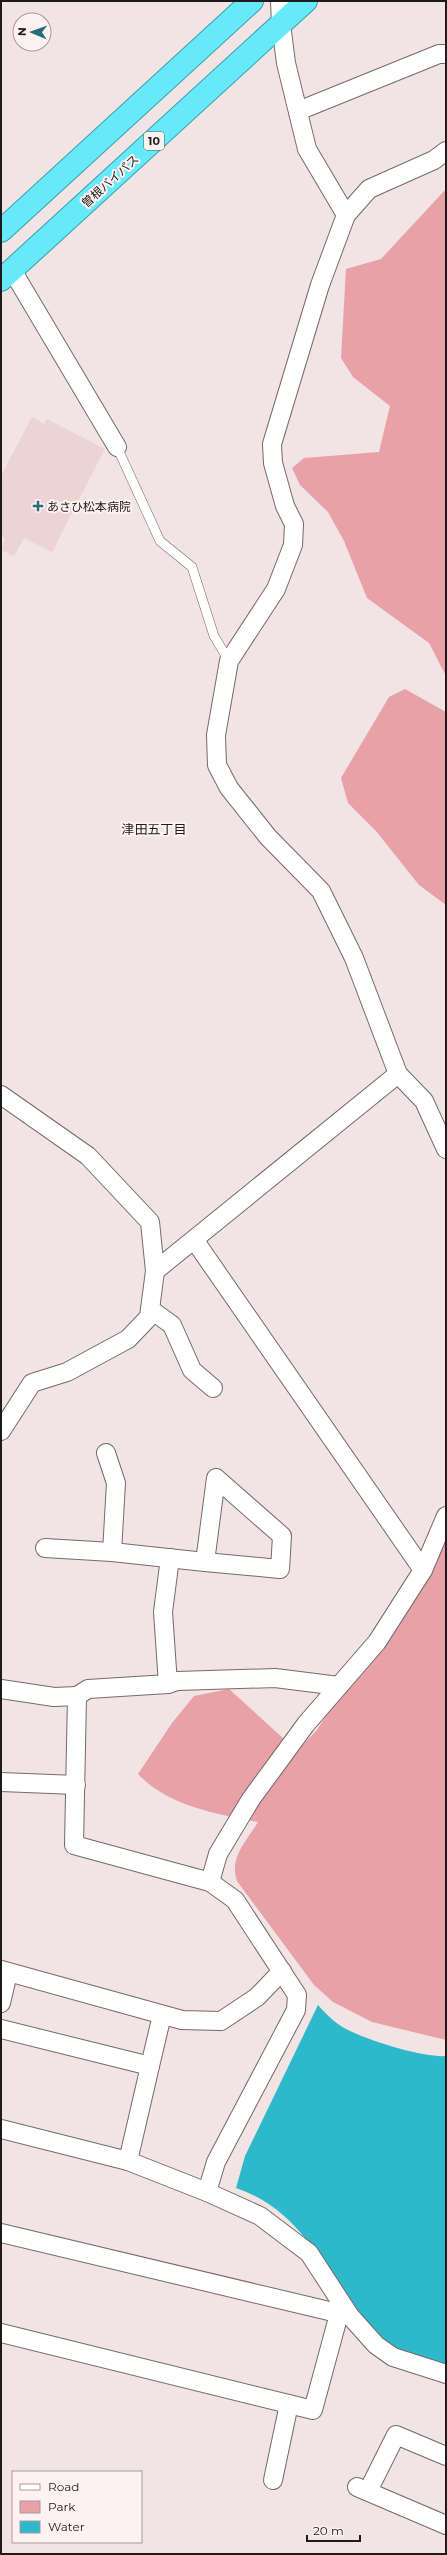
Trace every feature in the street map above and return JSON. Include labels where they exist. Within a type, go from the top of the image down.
[{"type":"highway","points":[[1,231],[252,1]]},
{"type":"highway","name":"曽根バイパス","points":[[6,275],[306,1]]},
{"type":"street","points":[[280,1],[281,24],[286,63],[307,149],[346,215]]},
{"type":"street","points":[[298,111],[439,54],[446,54]]},
{"type":"street","points":[[446,151],[434,160],[369,189],[346,215],[320,285],[272,444],[274,462],[286,506],[294,524],[293,545],[276,589],[229,661],[216,735],[217,765],[229,788],[263,831],[320,891],[354,958],[398,1074],[424,1101],[446,1149]]},
{"type":"street","points":[[6,275],[117,447]]},
{"type":"street","points":[[155,1271],[195,1241],[398,1074]]},
{"type":"street","points":[[1,1095],[88,1156],[150,1222],[155,1271],[149,1318],[128,1338],[67,1372],[32,1383],[1,1431]]},
{"type":"street","points":[[195,1241],[422,1570]]},
{"type":"street","points":[[150,1309],[172,1325],[192,1370],[213,1388]]},
{"type":"street","points":[[106,1452],[116,1482],[112,1552]]},
{"type":"street","points":[[45,1548],[112,1552],[204,1562],[280,1569],[282,1536],[216,1478],[204,1562]]},
{"type":"street","points":[[210,1882],[218,1854],[251,1799],[306,1724],[376,1642],[422,1570],[446,1516]]},
{"type":"street","points":[[168,1684],[163,1612],[170,1558]]},
{"type":"street","points":[[1,1689],[54,1697],[77,1696],[88,1689],[168,1684],[178,1681],[275,1678],[339,1686]]},
{"type":"street","points":[[77,1696],[74,1845],[210,1882],[235,1900],[297,1995],[296,2010],[216,2162],[207,2192]]},
{"type":"street","points":[[1,1782],[76,1785]]},
{"type":"street","points":[[1,2003],[5,1971],[182,2020],[220,2021],[257,1997],[282,1971]]},
{"type":"street","points":[[128,2161],[162,2015]]},
{"type":"street","points":[[1,2029],[150,2066]]},
{"type":"street","points":[[1,2129],[128,2161],[207,2192],[260,2216],[309,2253],[345,2315],[376,2345],[393,2357],[446,2374]]},
{"type":"street","points":[[1,2233],[345,2315]]},
{"type":"street","points":[[1,2333],[313,2410],[345,2315]]},
{"type":"street","points":[[273,2480],[288,2404]]},
{"type":"street","points":[[446,2456],[396,2435],[362,2489],[446,2525]]},
{"type":"lane","points":[[117,447],[160,541],[192,566],[214,636],[229,661]]},
{"type":"shaded area","name":"あさひ松本病院","points":[[32,417],[44,424],[47,419],[105,449],[52,552],[24,538],[14,556],[1,550],[5,538],[1,536],[1,476]]},
{"type":"green space","points":[[446,189],[446,676],[429,643],[367,598],[344,541],[328,512],[300,485],[292,468],[304,458],[379,452],[390,406],[353,377],[341,358],[346,269],[381,259]]},
{"type":"green space","points":[[405,689],[446,712],[446,905],[419,885],[376,831],[348,803],[341,778],[389,697]]},
{"type":"green space","points":[[446,1528],[446,2040],[372,2022],[333,2002],[314,1985],[237,1881],[235,1864],[237,1857],[244,1843],[258,1822],[209,1812],[178,1801],[150,1785],[138,1774],[172,1723],[194,1696],[229,1689],[297,1751],[317,1730],[345,1685],[372,1650],[397,1629]]},
{"type":"water","points":[[318,2005],[338,2024],[374,2041],[422,2054],[446,2056],[446,2366],[405,2353],[390,2346],[384,2341],[365,2322],[348,2301],[319,2257],[303,2236],[285,2217],[263,2200],[236,2188],[245,2156]]},
{"type":"place","name":"あさひ松本病院","points":[[38,506]]},
{"type":"district","name":"津田五丁目","points":[[154,829]]}]
